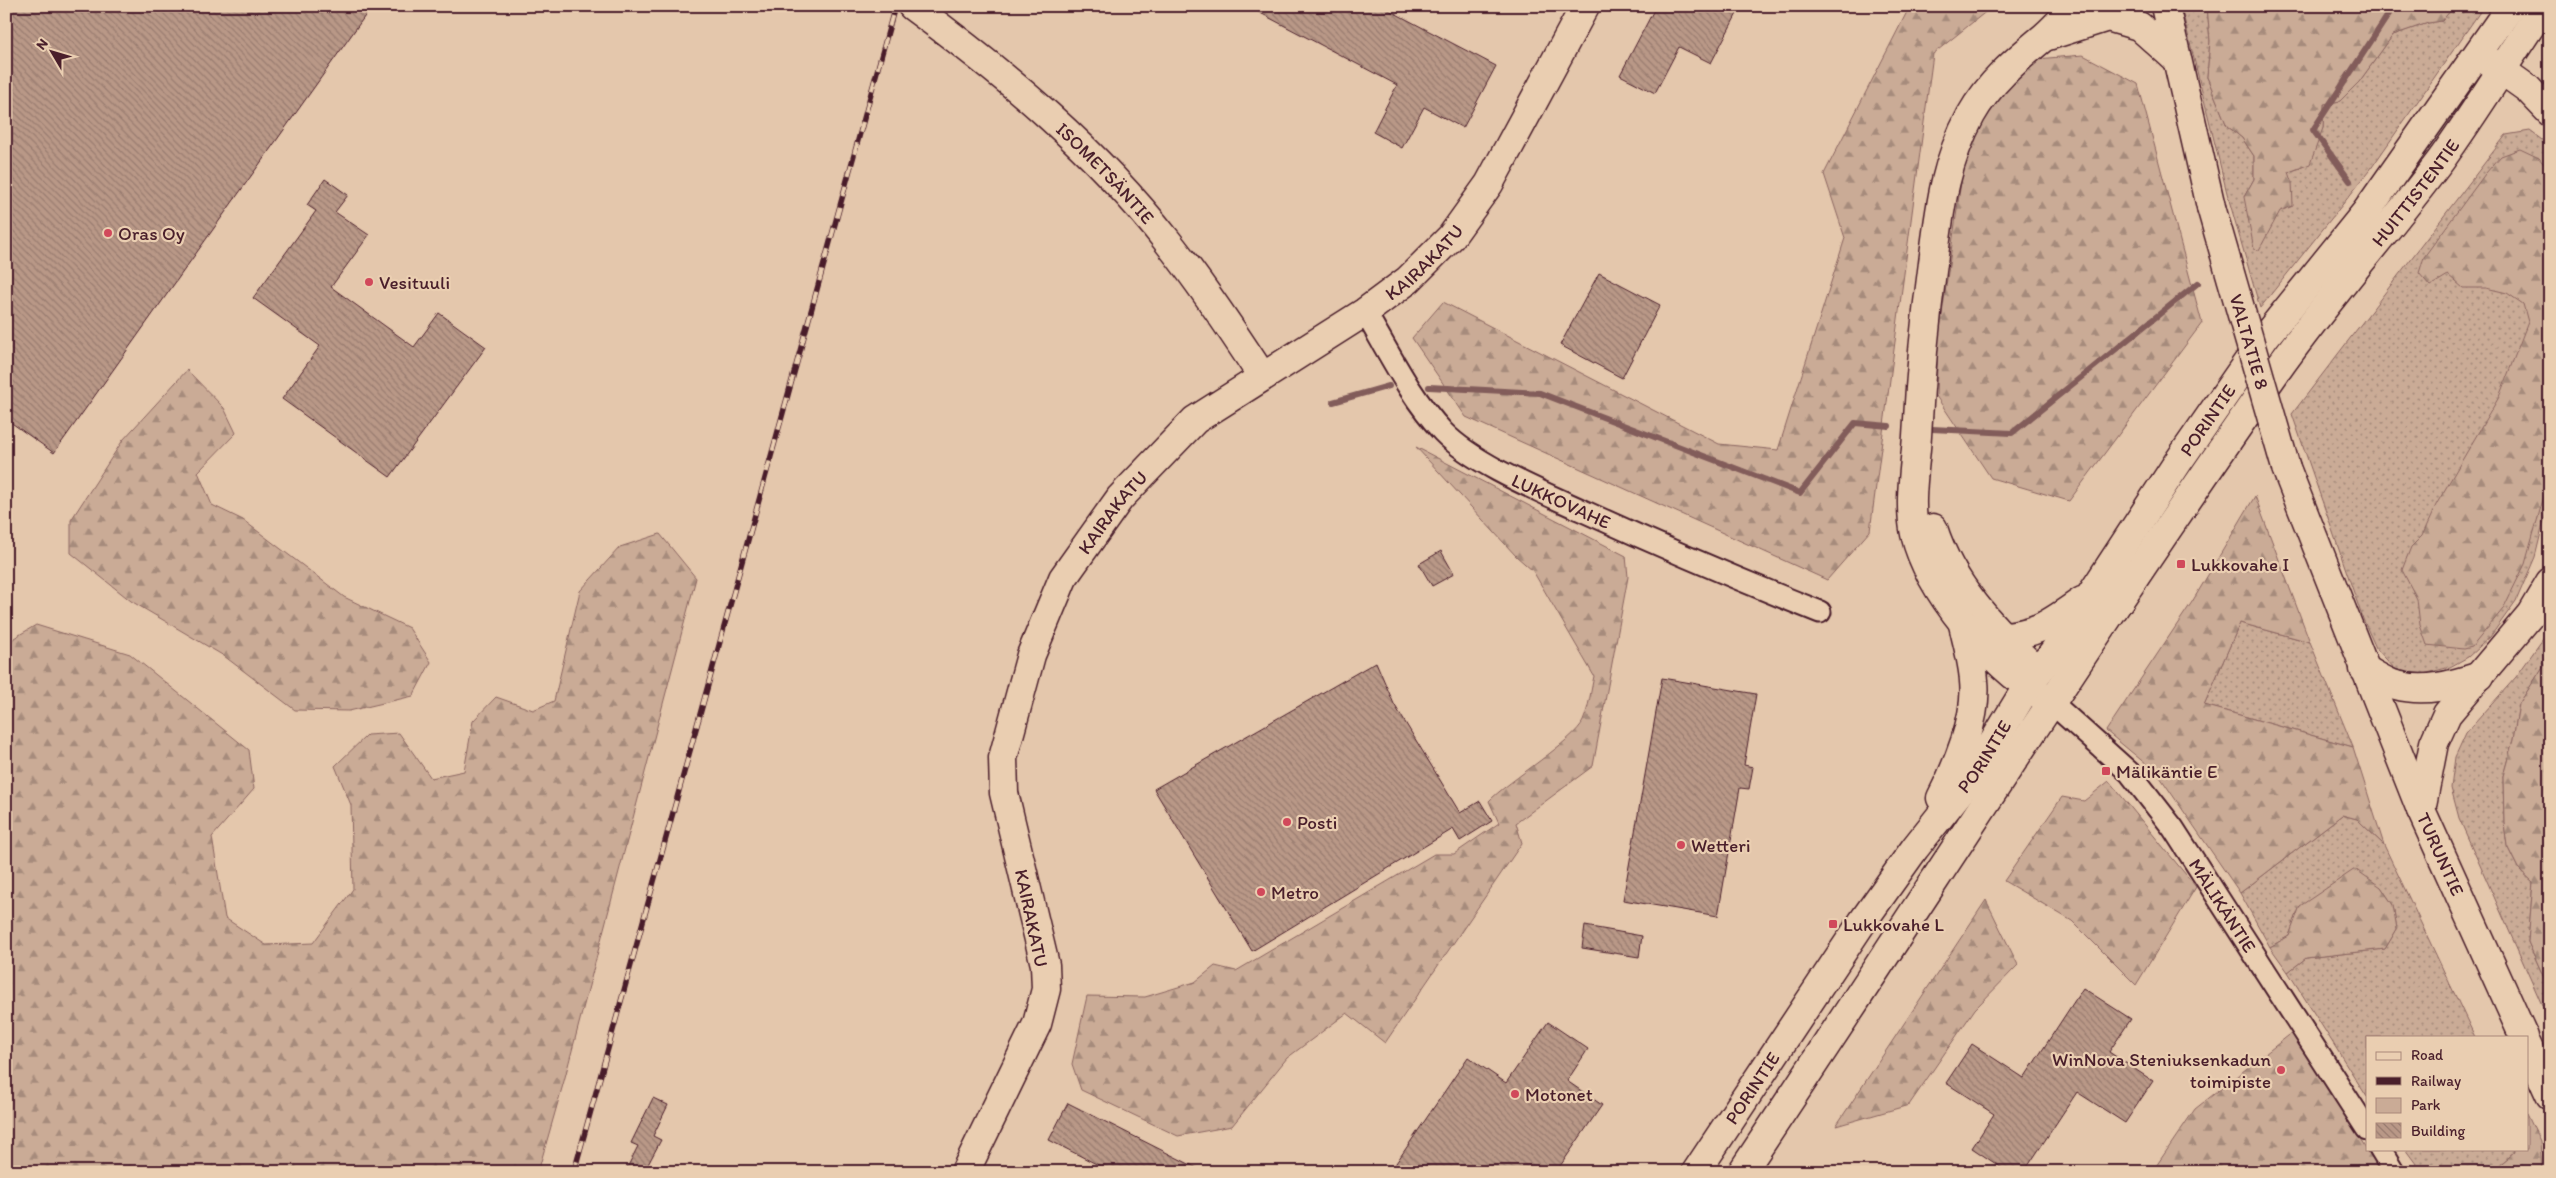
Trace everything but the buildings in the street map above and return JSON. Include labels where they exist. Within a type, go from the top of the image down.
[{"type":"main road","name":"ISOMETSÄNTIE","points":[[912,6],[984,60],[1070,134],[1100,164],[1168,242],[1212,300],[1262,376]]},
{"type":"main road","name":"KAIRAKATU","points":[[965,1172],[1037,1024],[1046,989],[1045,965],[1004,793],[1003,758],[1031,655],[1063,578],[1120,498],[1195,420],[1365,312],[1408,280],[1451,237],[1489,184],[1585,6]]},
{"type":"main road","points":[[2032,679],[1963,624],[1932,576],[1915,535],[1911,502],[1916,458],[1922,341],[1943,188],[1951,161],[1972,113],[1984,96],[2024,52],[2045,36],[2074,6]]},
{"type":"main road","name":"VALTATIE 8","points":[[2165,6],[2211,207],[2286,468],[2364,669]]},
{"type":"main road","name":"HUITTISTENTIE","points":[[2265,337],[2366,212],[2511,6]]},
{"type":"main road","name":"HUITTISTENTIE","points":[[2276,372],[2322,310],[2388,230],[2443,156],[2544,6]]},
{"type":"main road","points":[[2045,36],[2108,17],[2138,26],[2177,60]]},
{"type":"main road","points":[[2478,54],[2528,90],[2550,112]]},
{"type":"main road","name":"PORINTIE","points":[[1696,1172],[1863,921],[1915,848],[1976,771],[2032,679],[2092,595],[2178,462],[2265,337]]},
{"type":"main road","name":"PORINTIE","points":[[1742,1172],[2051,702],[2276,372]]},
{"type":"main road","points":[[1916,458],[1940,550],[1977,609],[2001,636],[2051,702]]},
{"type":"main road","points":[[2422,810],[2434,743],[2447,714],[2532,614],[2550,582]]},
{"type":"main road","points":[[2001,636],[2022,635],[2039,629],[2092,595]]},
{"type":"main road","points":[[1915,848],[1956,770],[1973,706],[1975,682],[1963,624]]},
{"type":"main road","points":[[2364,669],[2394,685],[2417,688],[2446,687],[2481,675]]},
{"type":"main road","name":"TURUNTIE","points":[[2364,669],[2422,810],[2524,1036]]},
{"type":"main road","points":[[2528,1047],[2550,1095]]},
{"type":"street","name":"LUKKOVAHE","points":[[1365,312],[1410,390],[1444,433],[1486,464],[1627,531],[1751,585],[1820,612]]},
{"type":"street","name":"MÄLIKÄNTIE","points":[[2051,702],[2130,773],[2173,828],[2366,1127]]},
{"type":"street","points":[[2381,1150],[2394,1172]]},
{"type":"green space","points":[[1910,6],[1993,6],[1933,54],[1870,531],[1827,580],[1466,417],[1412,338],[1443,302],[1719,444],[1778,450],[1845,238],[1824,174]]},
{"type":"green space","points":[[2181,6],[2207,6],[2210,41],[2207,77],[2227,126],[2242,138],[2254,156],[2254,179],[2244,197],[2288,172],[2301,168],[2323,128],[2324,104],[2340,101],[2359,82],[2393,35],[2428,23],[2442,21],[2454,6],[2484,6],[2370,170],[2260,308],[2227,193]]},
{"type":"green space","points":[[2207,6],[2454,6],[2442,21],[2428,23],[2393,35],[2359,82],[2340,101],[2324,104],[2323,128],[2310,164],[2289,172],[2292,181],[2293,206],[2280,211],[2259,250],[2254,249],[2244,197],[2254,179],[2254,156],[2242,138],[2227,126],[2207,77],[2210,41]]},
{"type":"green space","points":[[2083,55],[2138,84],[2202,323],[2069,501],[1991,478],[1936,396],[1938,342],[1964,161],[1984,118],[2007,85],[2037,59]]},
{"type":"green space","points":[[2530,131],[2550,146],[2550,496],[2535,557],[2516,601],[2490,637],[2468,657],[2450,667],[2420,675],[2395,669],[2376,648],[2363,619],[2292,414],[2506,135]]},
{"type":"green space","points":[[2520,149],[2539,158],[2550,172],[2549,478],[2525,564],[2503,609],[2472,647],[2464,649],[2427,645],[2420,625],[2417,599],[2402,570],[2411,547],[2422,536],[2436,505],[2499,397],[2528,322],[2523,304],[2507,293],[2486,288],[2463,288],[2448,275],[2430,286],[2419,273],[2424,257],[2485,174],[2501,156]]},
{"type":"green space","points":[[187,370],[224,408],[236,433],[198,472],[212,505],[243,520],[344,597],[409,628],[431,662],[413,696],[349,711],[295,710],[224,656],[131,601],[71,553],[71,520],[123,440]]},
{"type":"green space","points":[[1416,447],[1626,556],[1628,577],[1593,766],[1516,823],[1522,843],[1385,1043],[1347,1013],[1287,1058],[1232,1126],[1178,1136],[1081,1090],[1072,1064],[1087,996],[1145,997],[1195,982],[1215,966],[1236,971],[1434,854],[1454,854],[1499,823],[1489,801],[1568,738],[1578,729],[1585,716],[1594,676],[1533,571],[1516,556]]},
{"type":"green space","points":[[2255,496],[2310,642],[2240,623],[2204,705],[2353,747],[2384,845],[2357,819],[2342,815],[2240,893],[2158,774],[2106,731],[2192,602]]},
{"type":"green space","points":[[660,534],[696,578],[564,1081],[538,1172],[6,1172],[6,651],[14,638],[36,625],[130,654],[249,750],[254,789],[212,837],[225,918],[266,945],[313,943],[353,889],[351,805],[335,766],[367,735],[399,733],[431,778],[464,771],[473,721],[496,697],[533,710],[554,701],[580,591],[620,547]]},
{"type":"green space","points":[[2240,623],[2310,642],[2353,747],[2204,705]]},
{"type":"green space","points":[[2550,629],[2550,656],[2519,704],[2513,740],[2503,776],[2504,823],[2507,846],[2518,868],[2533,882],[2528,942],[2550,991],[2550,1023],[2459,818],[2451,788],[2455,757],[2466,733],[2516,677]]},
{"type":"green space","points":[[2550,656],[2550,991],[2528,942],[2533,882],[2518,868],[2507,846],[2504,823],[2503,776],[2513,740],[2519,704]]},
{"type":"green space","points":[[2109,781],[2196,887],[2136,985],[2072,921],[2004,881],[2062,797],[2084,801]]},
{"type":"green space","points":[[2342,815],[2357,819],[2384,845],[2475,1036],[2366,1036],[2366,1095],[2288,972],[2306,958],[2385,949],[2397,929],[2393,905],[2381,887],[2300,906],[2289,936],[2270,947],[2240,893]]},
{"type":"green space","points":[[2355,869],[2381,887],[2393,905],[2397,929],[2385,949],[2306,958],[2288,972],[2270,947],[2289,936],[2300,906]]},
{"type":"green space","points":[[1986,900],[2018,965],[1975,1009],[1909,1105],[1836,1126]]},
{"type":"green space","name":"WinNova Steniuksenkadun toimipiste","points":[[2293,1032],[2381,1172],[2152,1172],[2195,1109]]},
{"type":"green space","points":[[2528,1116],[2540,1141],[2542,1172],[2491,1172],[2514,1153],[2513,1150],[2528,1150]]},
{"type":"green space","points":[[2406,1150],[2513,1150],[2514,1153],[2491,1172],[2422,1172]]},
{"type":"waterway","points":[[2350,181],[2313,130],[2394,6]]},
{"type":"waterway","points":[[1932,429],[2012,433],[2198,283]]},
{"type":"waterway","points":[[1333,402],[1389,386]]},
{"type":"waterway","points":[[1429,387],[1540,393],[1800,493],[1855,423],[1889,426]]},
{"type":"railway","points":[[574,1172],[895,6]]},
{"type":"place","name":"Oras Oy","points":[[108,233]]},
{"type":"place","name":"Vesituuli","points":[[369,282]]},
{"type":"place","name":"Lukkovahe I","points":[[2181,564]]},
{"type":"place","name":"Mälikäntie E","points":[[2106,771]]},
{"type":"place","name":"Posti","points":[[1287,822]]},
{"type":"place","name":"Wetteri","points":[[1681,845]]},
{"type":"place","name":"Metro","points":[[1261,892]]},
{"type":"place","name":"Lukkovahe L","points":[[1833,924]]},
{"type":"place","name":"WinNova Steniuksenkadun toimipiste","points":[[2281,1070]]},
{"type":"place","name":"Motonet","points":[[1515,1094]]}]
